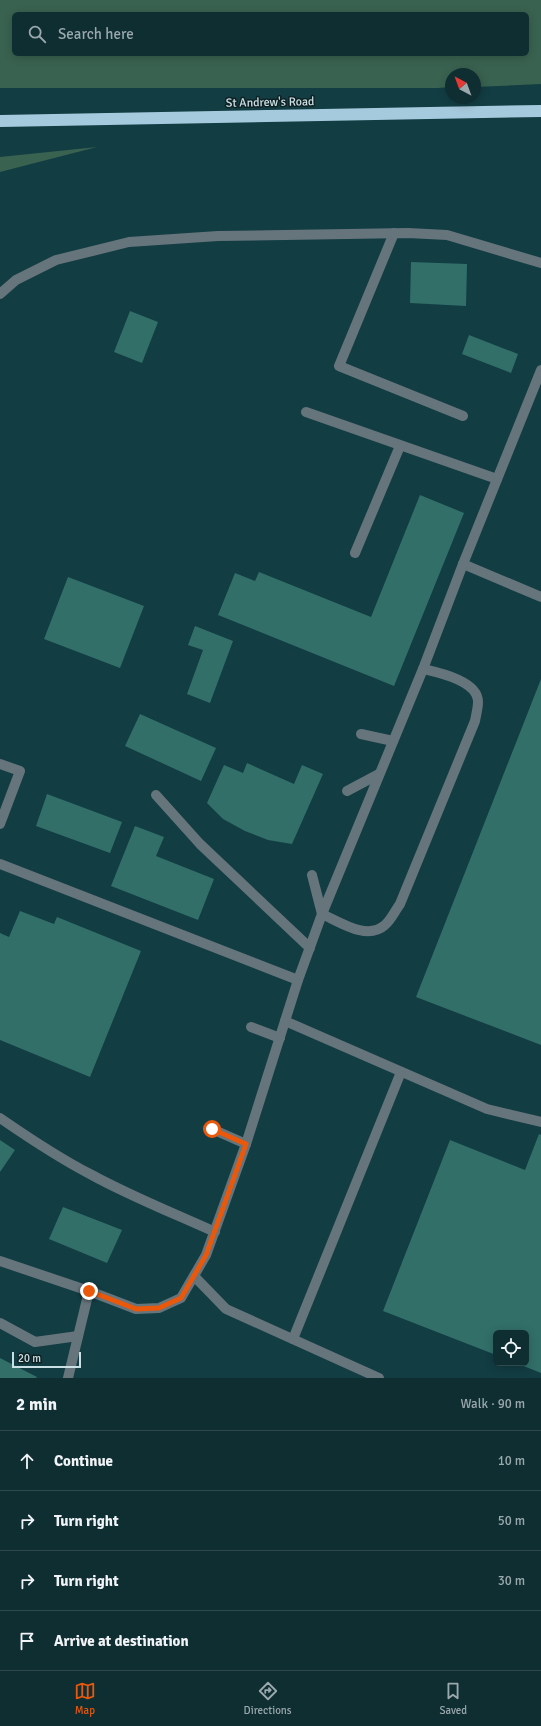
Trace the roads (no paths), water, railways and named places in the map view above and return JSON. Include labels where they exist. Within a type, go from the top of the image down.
[{"type":"highway","name":"St Andrew's Road","points":[[0,121],[541,111]]},
{"type":"street","points":[[0,294],[16,280],[56,260],[129,242],[218,236],[394,233],[447,235],[541,263]]},
{"type":"street","points":[[394,233],[339,366],[463,416]]},
{"type":"street","points":[[0,1261],[89,1291],[136,1309],[159,1308],[181,1298],[206,1255],[246,1144],[298,980],[322,914],[423,668],[541,370]]},
{"type":"street","points":[[306,412],[497,479]]},
{"type":"street","points":[[355,552],[400,446]]},
{"type":"street","points":[[463,564],[541,597]]},
{"type":"street","points":[[322,914],[363,932],[375,931],[386,924],[403,897],[475,721],[478,701],[473,688],[453,677],[423,668]]},
{"type":"street","points":[[361,734],[393,741]]},
{"type":"street","points":[[0,764],[20,771],[0,824]]},
{"type":"street","points":[[347,791],[379,774]]},
{"type":"street","points":[[156,795],[200,844],[310,948]]},
{"type":"street","points":[[0,864],[298,980]]},
{"type":"street","points":[[312,875],[322,914]]},
{"type":"street","points":[[285,1021],[487,1110],[541,1122]]},
{"type":"street","points":[[251,1027],[280,1038]]},
{"type":"street","points":[[292,1339],[401,1072]]},
{"type":"street","points":[[0,1118],[32,1140],[90,1174],[157,1207],[214,1232]]},
{"type":"street","points":[[212,1129],[246,1144]]},
{"type":"street","points":[[194,1276],[226,1309],[379,1378]]},
{"type":"street","points":[[68,1378],[89,1291]]},
{"type":"street","points":[[0,1323],[35,1342],[78,1336]]}]
